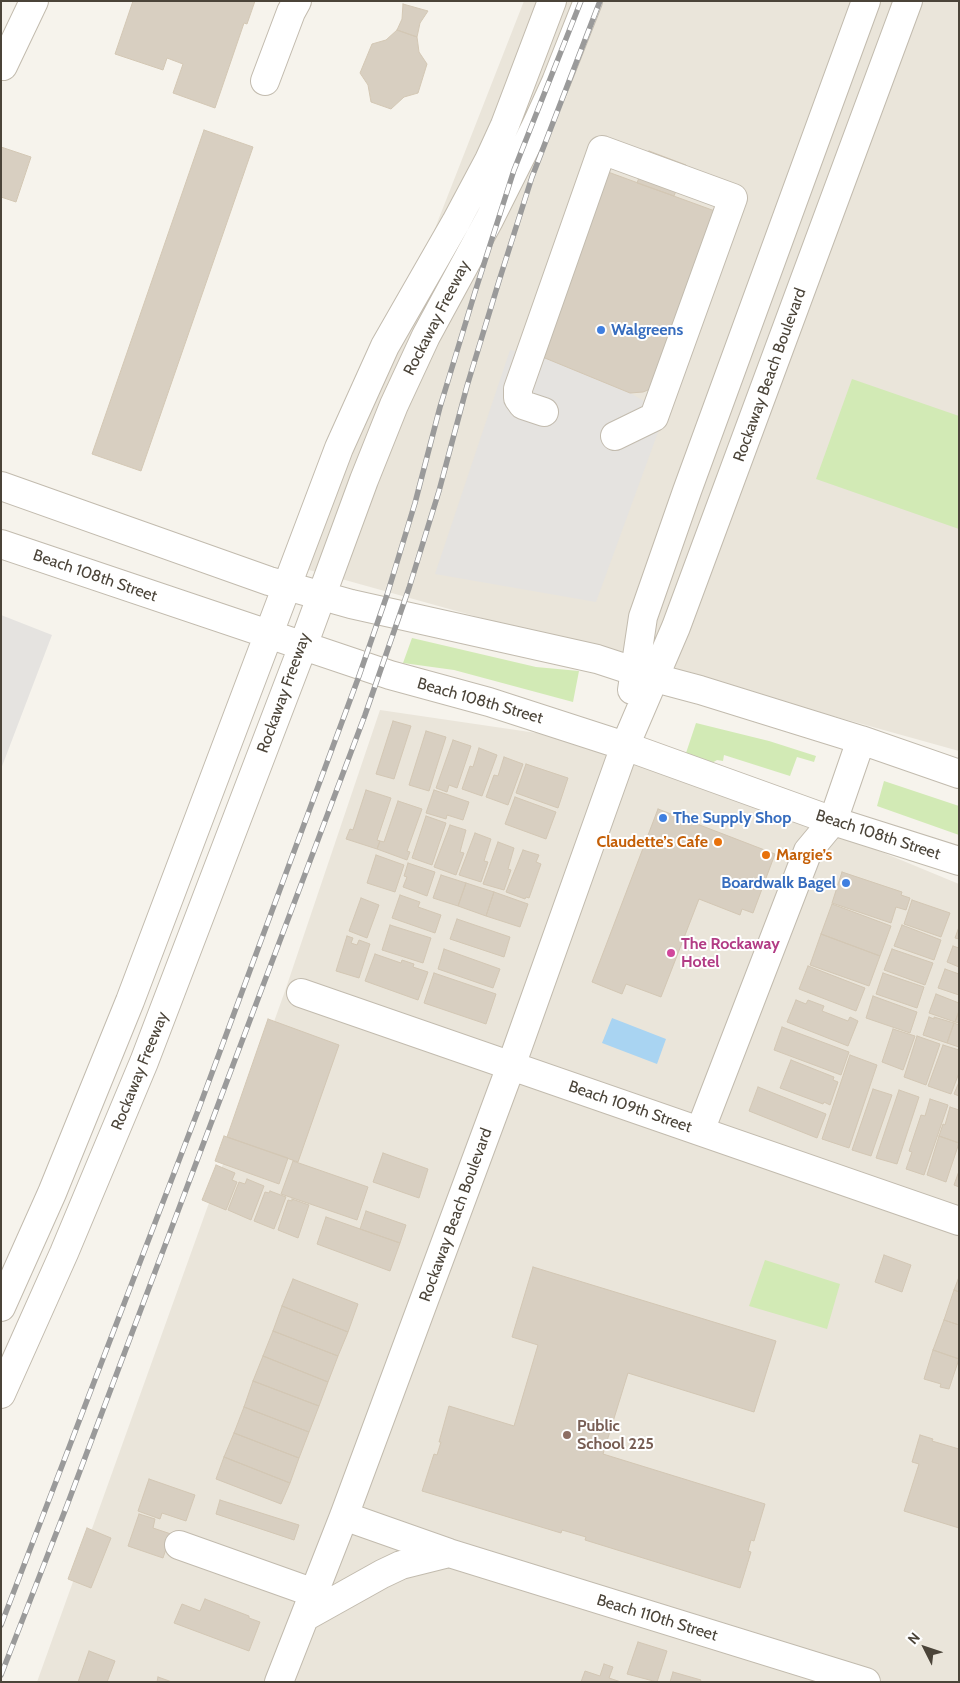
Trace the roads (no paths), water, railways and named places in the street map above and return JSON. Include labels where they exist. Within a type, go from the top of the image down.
[{"type":"street","points":[[3,66],[34,1]]},
{"type":"street","points":[[265,81],[297,1]]},
{"type":"street","name":"Rockaway Freeway","points":[[1,1307],[52,1193],[106,1062],[339,448],[370,378],[400,318],[456,222],[489,160],[505,125],[552,1]]},
{"type":"street","name":"Rockaway Freeway","points":[[1,1394],[64,1253],[144,1062],[380,439],[409,370],[532,134],[556,82],[588,1]]},
{"type":"street","name":"Rockaway Beach Boulevard","points":[[645,675],[643,617],[866,1]]},
{"type":"street","name":"Rockaway Beach Boulevard","points":[[279,1682],[344,1516],[511,1066],[625,746],[645,675],[683,608],[908,1]]},
{"type":"street","points":[[544,412],[523,405],[518,398],[518,389],[602,150],[734,198],[654,417],[615,436]]},
{"type":"street","points":[[1,486],[287,587],[350,604],[597,659],[861,740],[959,774]]},
{"type":"street","name":"Beach 108th Street","points":[[1,544],[390,675],[489,702],[625,746],[833,821],[959,861]]},
{"type":"street","points":[[700,1131],[808,850],[833,821],[861,740]]},
{"type":"street","name":"Beach 109th Street","points":[[301,993],[959,1221]]},
{"type":"street","name":"Beach 110th Street","points":[[344,1516],[449,1553],[866,1682]]},
{"type":"street","points":[[179,1545],[310,1605],[402,1565],[449,1553]]},
{"type":"water","points":[[612,1018],[666,1039],[657,1064],[602,1043]]},
{"type":"railway","points":[[1,1625],[199,1108],[359,676],[387,595],[415,503],[440,407],[514,170],[581,1]]},
{"type":"railway","points":[[1,1675],[66,1508],[365,715],[409,588],[439,491],[467,386],[532,177],[600,1]]},
{"type":"place","name":"Walgreens","points":[[601,330]]},
{"type":"place","name":"The Supply Shop","points":[[663,818]]},
{"type":"place","name":"Claudette’s Cafe","points":[[718,842]]},
{"type":"place","name":"Margie’s","points":[[766,855]]},
{"type":"place","name":"Boardwalk Bagel","points":[[846,883]]},
{"type":"place","name":"The Rockaway Hotel","points":[[671,953]]},
{"type":"place","name":"Public School 225","points":[[567,1435]]}]
